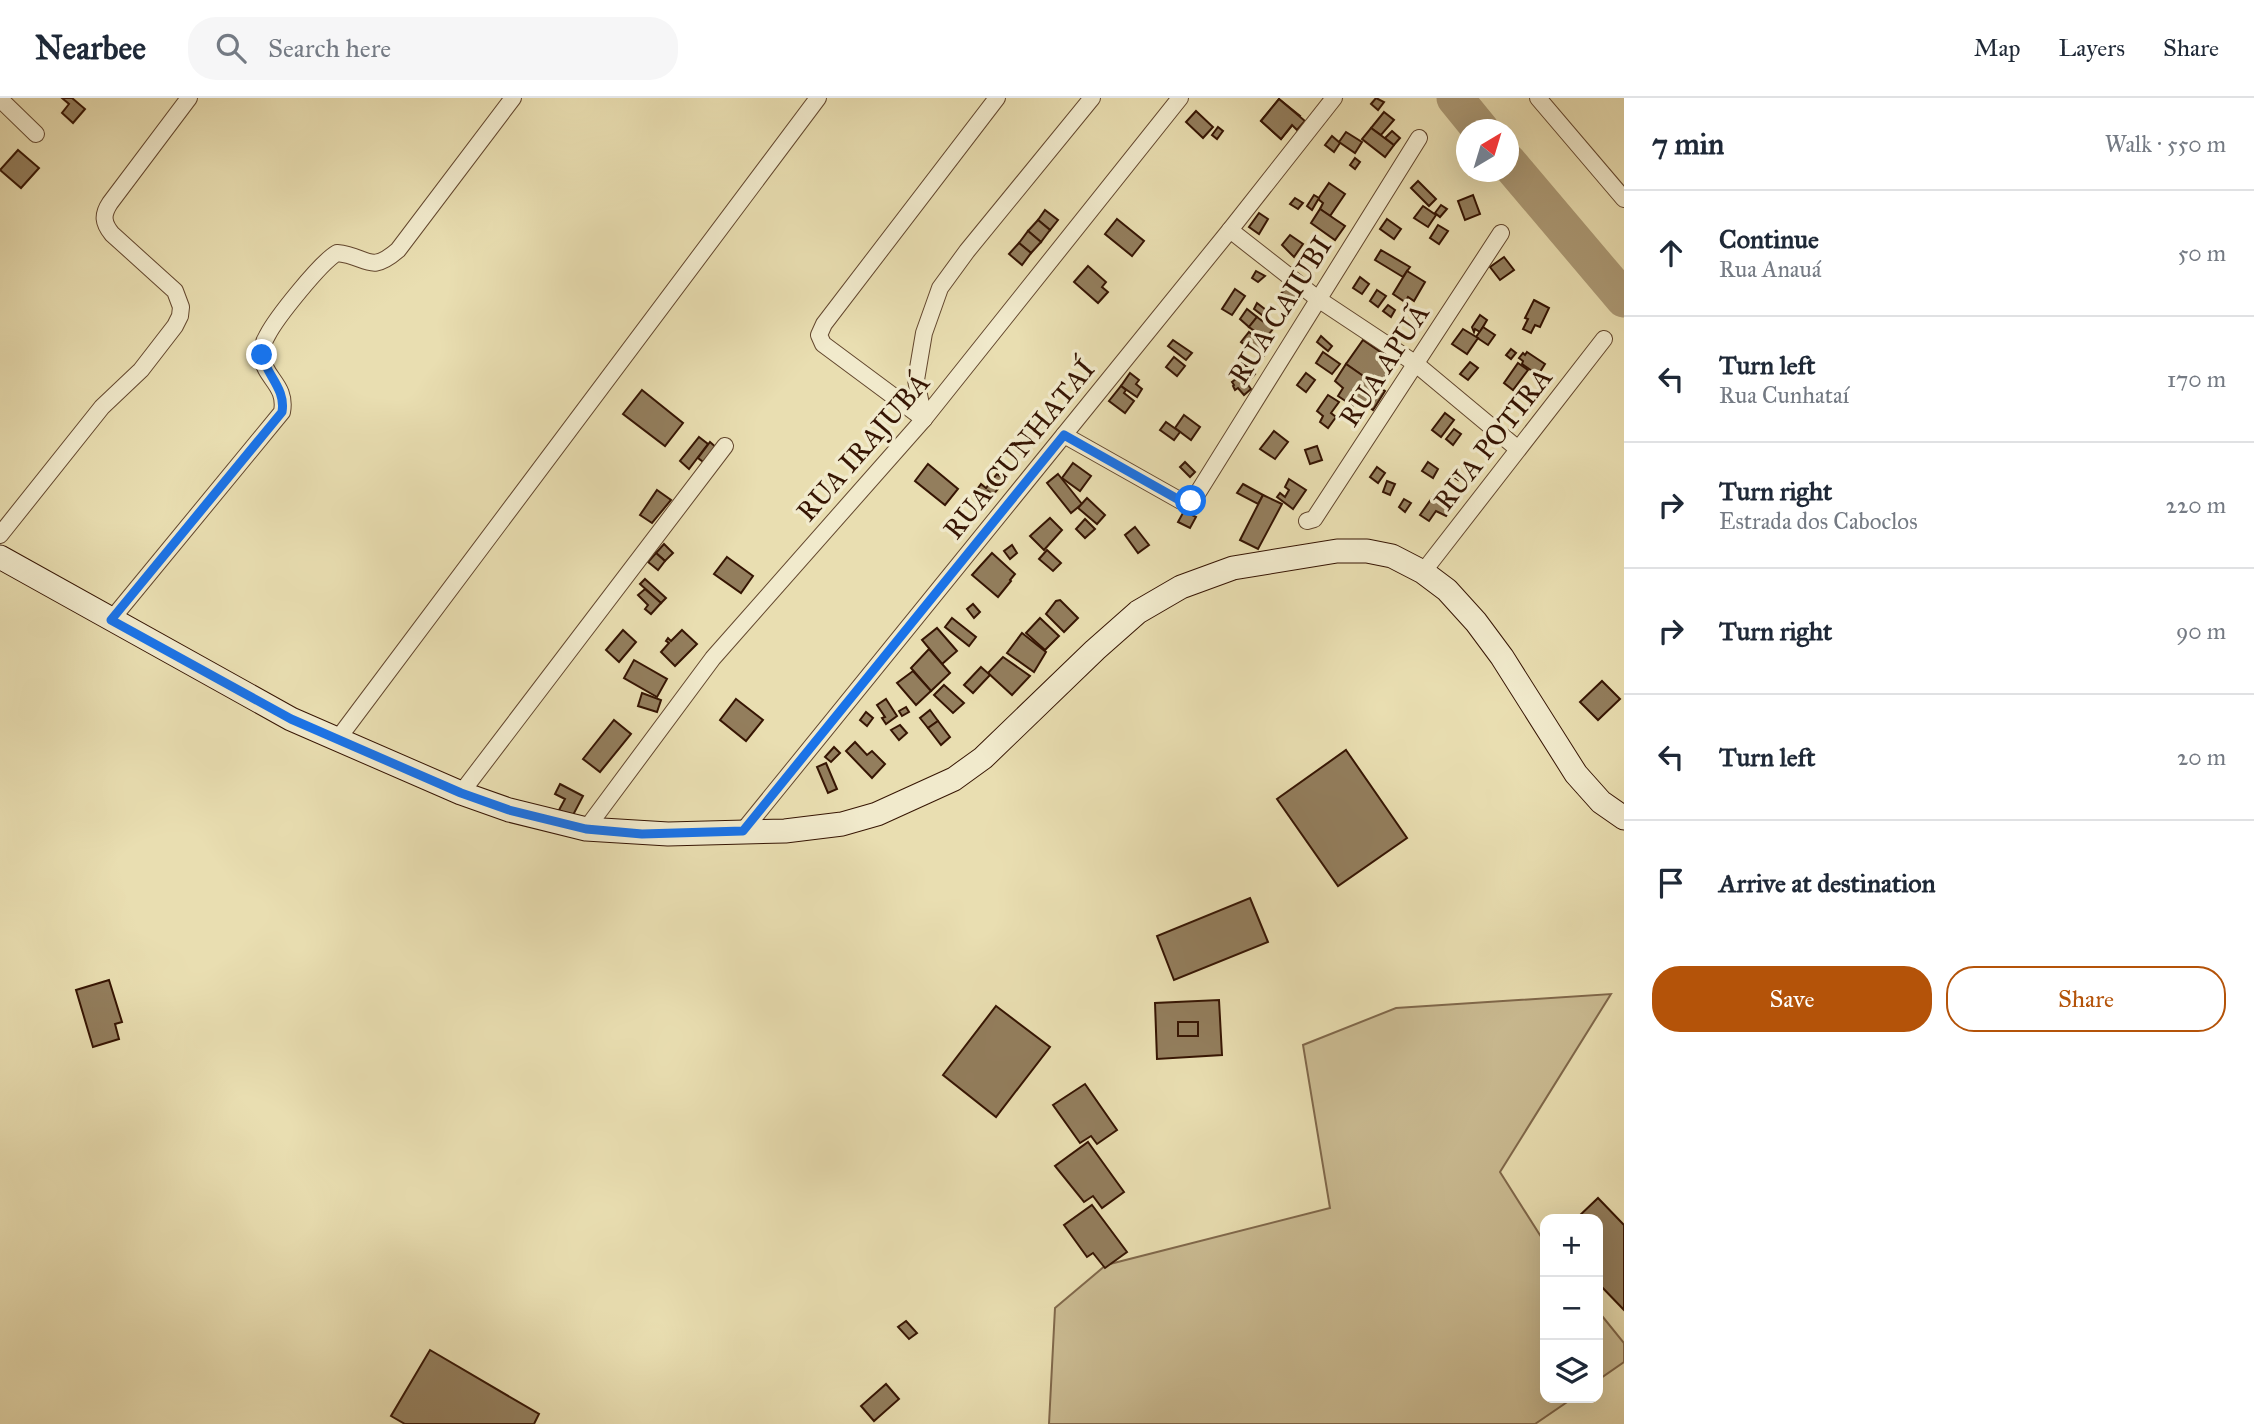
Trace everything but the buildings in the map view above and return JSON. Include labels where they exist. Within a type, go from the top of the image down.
[{"type":"street","points":[[0,535],[102,407],[141,370],[180,316],[180,299],[175,291],[112,234],[104,219],[110,203],[189,98]]},
{"type":"street","points":[[111,620],[282,412],[282,392],[264,365],[262,355],[267,336],[279,319],[337,253],[378,264],[398,250],[513,98]]},
{"type":"street","points":[[337,740],[818,98]]},
{"type":"street","points":[[924,419],[823,344],[819,335],[824,324],[997,98]]},
{"type":"street","points":[[924,419],[916,380],[924,333],[940,288],[1092,98]]},
{"type":"street","name":"RUA IRAJUBÁ","points":[[586,829],[713,658],[924,419],[1180,98]]},
{"type":"street","name":"RUA CUNHATAÍ","points":[[743,831],[1334,98]]},
{"type":"street","points":[[1538,98],[1624,199]]},
{"type":"street","points":[[0,99],[36,134]]},
{"type":"street","name":"RUA CAIUBI","points":[[1064,435],[1181,501],[1191,501],[1419,138]]},
{"type":"street","points":[[1230,230],[1318,299],[1416,364],[1518,449]]},
{"type":"street","name":"RUA APUÃ","points":[[1307,521],[1314,519],[1501,233]]},
{"type":"street","name":"RUA POTIRA","points":[[1423,572],[1604,339]]},
{"type":"street","points":[[461,793],[726,446]]},
{"type":"street","points":[[0,557],[291,719],[337,740],[461,793],[509,810],[586,829],[642,834],[785,831],[842,824],[877,814],[954,779],[983,758],[1138,612],[1181,587],[1233,568],[1337,551],[1367,551],[1392,556],[1423,572],[1447,590],[1476,622],[1502,657],[1576,774],[1601,802],[1624,818]]},
{"type":"shaded area","points":[[1611,994],[1500,1172],[1540,1235],[1540,1403],[1566,1403],[1535,1424],[1049,1424],[1055,1308],[1106,1265],[1330,1208],[1303,1045],[1396,1008]]},
{"type":"shaded area","points":[[1603,1317],[1624,1343],[1624,1362],[1603,1377]]},
{"type":"waterway","points":[[1455,98],[1472,119]]},
{"type":"waterway","points":[[1519,175],[1624,299]]},
{"type":"route","points":[[262,355],[264,365],[282,392],[282,412],[111,620],[291,719],[337,740],[461,793],[509,810],[586,829],[642,834],[743,831],[1064,435],[1181,501],[1191,501]]}]
